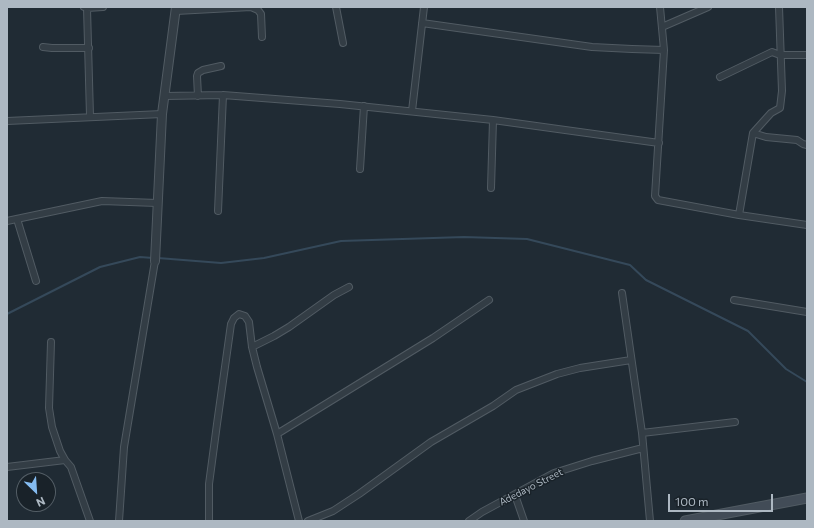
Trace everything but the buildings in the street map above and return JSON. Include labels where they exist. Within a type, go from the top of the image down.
[{"type":"main road","points":[[686,521],[807,498]]},
{"type":"street","points":[[90,116],[89,48],[85,8],[103,7]]},
{"type":"street","points":[[336,7],[343,42]]},
{"type":"street","points":[[412,111],[424,7]]},
{"type":"street","points":[[660,7],[664,50],[655,196],[658,200],[739,215],[807,225]]},
{"type":"street","points":[[662,27],[708,7]]},
{"type":"street","points":[[739,215],[753,133],[771,113],[780,108],[782,91],[779,7]]},
{"type":"street","points":[[119,521],[124,447],[155,261],[162,114],[176,9],[258,8],[261,14],[262,37]]},
{"type":"street","points":[[422,23],[592,47],[664,50]]},
{"type":"street","points":[[43,47],[89,48]]},
{"type":"street","points":[[720,77],[772,52],[780,55],[807,55]]},
{"type":"street","points":[[198,96],[198,73],[208,68],[221,66]]},
{"type":"street","points":[[165,96],[222,96],[364,106],[493,120],[658,143]]},
{"type":"street","points":[[218,211],[222,96]]},
{"type":"street","points":[[360,169],[364,106]]},
{"type":"street","points":[[7,121],[90,116],[162,114]]},
{"type":"street","points":[[491,188],[493,120]]},
{"type":"street","points":[[753,133],[766,137],[797,140],[807,146]]},
{"type":"street","points":[[7,221],[102,201],[157,203]]},
{"type":"street","points":[[17,219],[36,281]]},
{"type":"street","points":[[252,346],[289,327],[349,286]]},
{"type":"street","points":[[622,293],[642,433],[650,521]]},
{"type":"street","points":[[277,434],[433,338],[489,300]]},
{"type":"street","points":[[734,300],[807,312]]},
{"type":"street","points":[[210,521],[209,484],[219,409],[231,324],[234,318],[239,314],[245,316],[249,322],[252,346],[258,373],[277,434],[299,521]]},
{"type":"street","points":[[51,342],[49,408],[52,426],[60,451],[71,467],[90,521]]},
{"type":"street","points":[[308,521],[333,511],[360,494],[431,442],[494,406],[516,390],[557,374],[580,368],[631,360]]},
{"type":"street","points":[[642,433],[735,422]]},
{"type":"street","name":"Adedayo Street","points":[[469,521],[482,512],[554,473],[592,461],[643,448]]},
{"type":"street","points":[[7,467],[65,460]]},
{"type":"street","points":[[515,495],[524,521]]},
{"type":"waterway","points":[[158,258],[221,263],[264,258],[341,241],[464,237],[527,239],[630,265],[646,280],[748,331],[786,369],[807,382]]},
{"type":"waterway","points":[[7,314],[100,267],[140,257],[153,258]]}]
